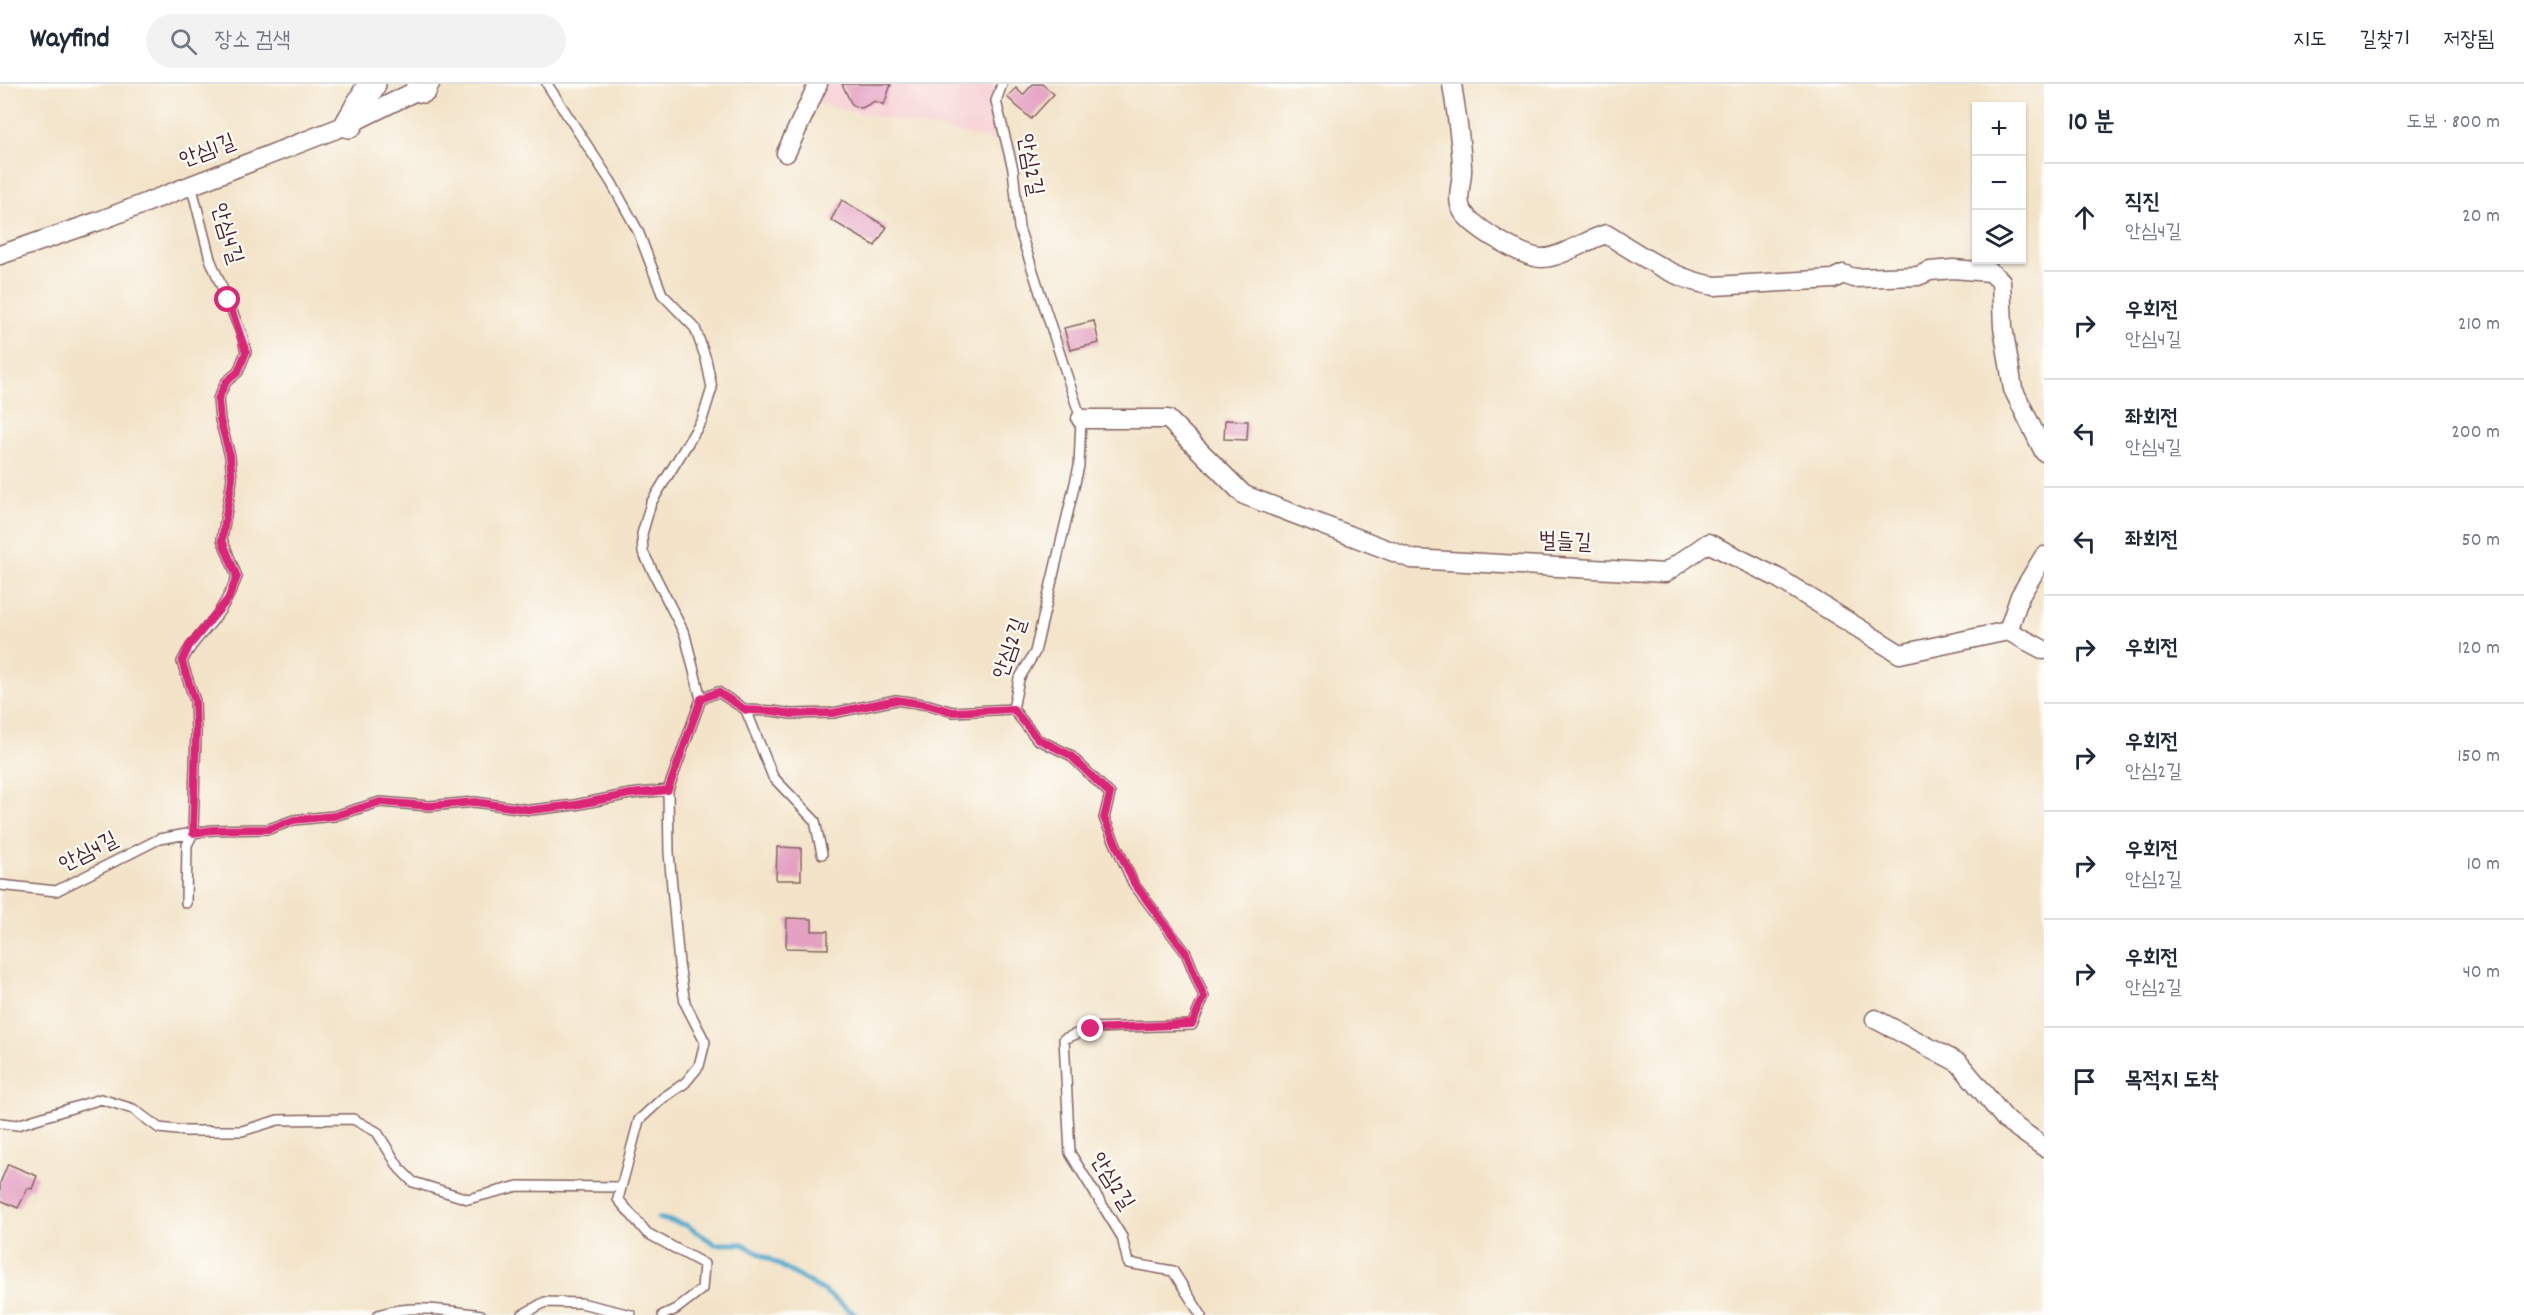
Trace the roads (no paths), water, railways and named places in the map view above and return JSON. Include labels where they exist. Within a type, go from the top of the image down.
[{"type":"street","points":[[349,124],[372,84]]},
{"type":"street","points":[[786,153],[818,84]]},
{"type":"street","points":[[1452,84],[1462,168],[1460,207],[1470,222],[1526,255],[1542,258],[1562,254],[1588,239],[1606,234],[1669,272],[1697,283],[1715,286],[1833,279],[1843,274],[1854,278],[1918,276],[1930,271],[1953,269],[1990,272],[2001,281],[2003,327],[2013,388],[2044,452]]},
{"type":"street","name":"안심1길","points":[[0,255],[99,222],[191,184],[349,124],[424,86]]},
{"type":"street","name":"벌들길","points":[[1081,419],[1168,419],[1244,495],[1412,559],[1665,573],[1708,543],[1778,578],[1900,654],[2008,630]]},
{"type":"street","points":[[2044,556],[2020,596],[2008,630],[2044,650]]},
{"type":"street","points":[[1875,1019],[1959,1063],[2006,1120],[2044,1147]]},
{"type":"lane","points":[[547,84],[611,182],[638,231],[662,294],[695,328],[706,359],[712,388],[702,420],[651,503],[642,534],[643,552],[686,635],[701,699],[668,790],[669,853],[679,964],[685,1003],[705,1041],[699,1066],[685,1083],[663,1098],[639,1120],[618,1199],[647,1233],[704,1264],[702,1289],[676,1309],[663,1315]]},
{"type":"lane","name":"안심2길","points":[[1002,84],[996,101],[1013,169],[1019,228],[1081,419],[1079,466],[1035,652],[1019,679],[1013,709],[1038,739],[1070,755],[1110,794],[1104,818],[1134,883],[1186,953],[1204,997],[1192,1024],[1091,1029],[1064,1039],[1070,1154],[1122,1237],[1128,1263],[1173,1271],[1201,1315]]},
{"type":"lane","name":"안심4길","points":[[191,184],[210,259],[242,335],[246,352],[238,372],[226,382],[218,399],[220,420],[230,456],[232,479],[222,540],[237,577],[228,599],[189,646],[182,662],[195,701],[193,833]]},
{"type":"lane","points":[[701,699],[718,692],[746,710],[791,714],[833,713],[896,700],[929,705],[953,712],[1013,709]]},
{"type":"lane","points":[[746,710],[773,777],[814,821],[822,854]]},
{"type":"lane","name":"안심4길","points":[[0,885],[56,891],[159,839],[213,830],[269,829],[294,820],[334,816],[380,802],[429,806],[475,802],[531,810],[668,790]]},
{"type":"lane","points":[[186,903],[188,845],[193,833]]},
{"type":"lane","points":[[0,1123],[16,1125],[101,1099],[133,1109],[159,1128],[177,1130],[242,1131],[278,1120],[353,1119],[377,1132],[400,1169],[413,1182],[468,1199],[518,1186],[620,1187]]},
{"type":"lane","points":[[522,1315],[545,1302],[581,1303],[631,1315]]},
{"type":"lane","points":[[378,1315],[390,1311],[430,1308],[481,1315]]},
{"type":"waterway","points":[[658,1218],[686,1225],[715,1244],[743,1244],[824,1291],[856,1315]]}]
